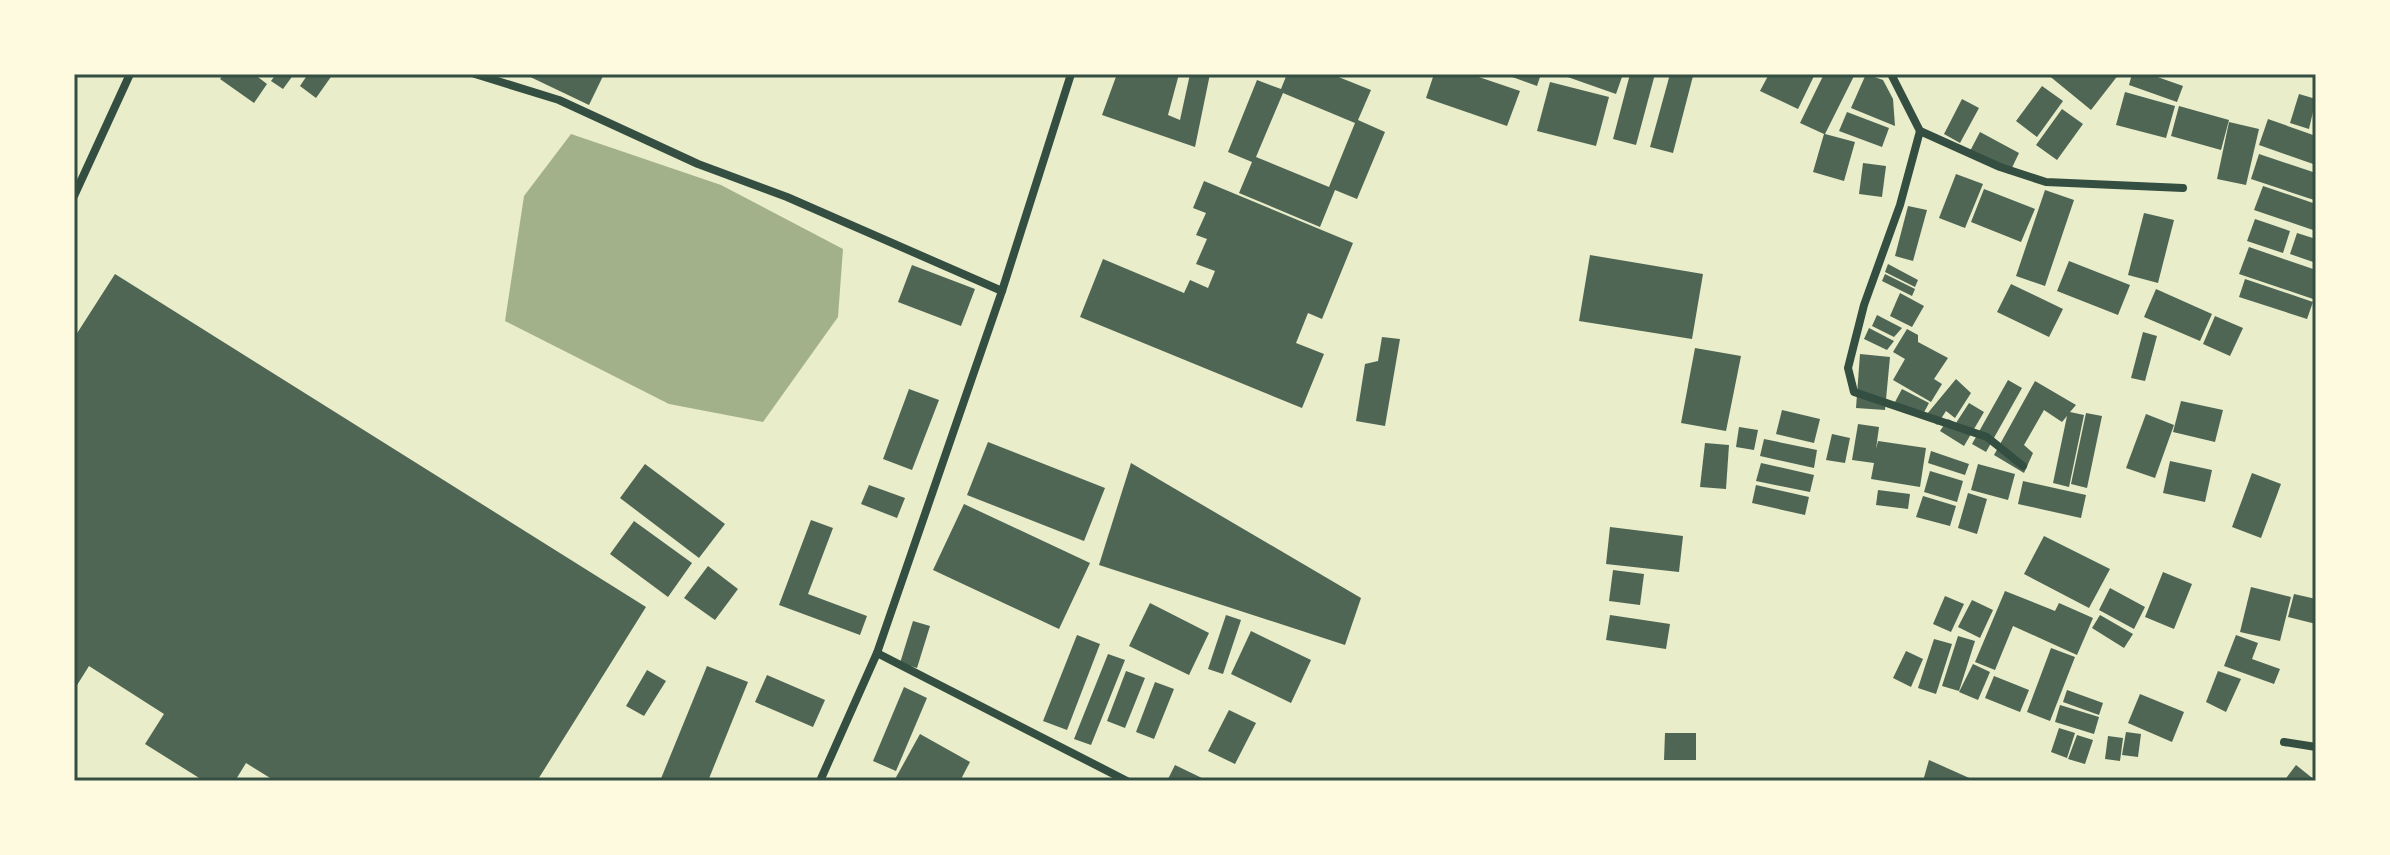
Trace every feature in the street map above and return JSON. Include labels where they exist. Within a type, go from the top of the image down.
[{"type":"street","points":[[74,196],[130,74]]},
{"type":"street","points":[[475,74],[559,100],[698,164],[787,197],[1002,291]]},
{"type":"street","points":[[820,781],[877,653],[1002,291],[1071,74]]},
{"type":"street","points":[[1891,74],[1920,131],[2000,167],[2046,182],[2183,188]]},
{"type":"street","points":[[1920,131],[1900,205],[1864,305],[1848,368],[1854,392],[1987,437],[2023,466]]},
{"type":"street","points":[[877,653],[1127,781]]},
{"type":"street","points":[[2284,742],[2316,747]]},
{"type":"shaded area","points":[[571,134],[721,185],[843,249],[838,317],[763,422],[669,404],[505,321],[524,196]]},
{"type":"building","points":[[224,74],[254,74],[267,84],[254,103],[220,79]]},
{"type":"building","points":[[276,74],[294,74],[283,89],[271,81]]},
{"type":"building","points":[[308,74],[333,74],[316,98],[300,86]]},
{"type":"building","points":[[524,74],[604,74],[589,105]]},
{"type":"building","points":[[1117,74],[1179,74],[1168,115],[1180,120],[1190,74],[1210,74],[1195,147],[1102,115]]},
{"type":"building","points":[[1287,74],[1331,74],[1371,90],[1358,120],[1385,132],[1357,199],[1335,190],[1320,227],[1239,193],[1252,162],[1228,152],[1257,80],[1281,89]],"holes":[[[1283,93],[1355,123],[1329,187],[1256,157]]]},
{"type":"building","points":[[1434,74],[1470,74],[1520,91],[1507,126],[1426,98]]},
{"type":"building","points":[[1504,74],[1541,74],[1537,86]]},
{"type":"building","points":[[1559,74],[1623,74],[1616,94]]},
{"type":"building","points":[[1630,74],[1655,74],[1636,145],[1613,139]]},
{"type":"building","points":[[1670,74],[1693,76],[1673,153],[1650,147]]},
{"type":"building","points":[[1769,74],[1815,74],[1798,109],[1760,91]]},
{"type":"building","points":[[1824,74],[1855,74],[1825,134],[1855,142],[1844,181],[1813,172],[1824,134],[1800,123]]},
{"type":"building","points":[[1866,74],[1883,80],[1893,99],[1895,126],[1851,108]]},
{"type":"building","points":[[2047,74],[2119,74],[2091,110]]},
{"type":"building","points":[[2132,74],[2149,74],[2183,86],[2177,102],[2129,85]]},
{"type":"building","points":[[1550,82],[1609,97],[1596,146],[1537,131]]},
{"type":"building","points":[[2042,86],[2063,101],[2037,137],[2016,121]]},
{"type":"building","points":[[2125,92],[2175,106],[2166,138],[2116,125]]},
{"type":"building","points":[[2299,94],[2316,99],[2309,129],[2290,123]]},
{"type":"building","points":[[1962,99],[1979,108],[1960,143],[1944,134]]},
{"type":"building","points":[[2179,106],[2229,120],[2221,150],[2171,136]]},
{"type":"building","points":[[2062,109],[2083,124],[2057,160],[2036,145]]},
{"type":"building","points":[[1847,112],[1889,128],[1882,147],[1839,131]]},
{"type":"building","points":[[2268,119],[2316,136],[2316,165],[2259,145]]},
{"type":"building","points":[[2229,122],[2259,129],[2246,185],[2217,179]]},
{"type":"building","points":[[1980,132],[2019,153],[2009,174],[1969,153]]},
{"type":"building","points":[[2259,154],[2316,173],[2314,200],[2251,179]]},
{"type":"building","points":[[1863,163],[1886,166],[1882,197],[1859,194]]},
{"type":"building","points":[[1956,174],[1983,184],[1965,228],[1939,218]]},
{"type":"building","points":[[1204,181],[1353,243],[1322,319],[1308,313],[1296,343],[1324,354],[1302,408],[1080,317],[1103,259],[1184,293],[1190,280],[1208,288],[1215,271],[1196,264],[1207,239],[1196,235],[1206,213],[1193,208]]},
{"type":"building","points":[[2263,186],[2316,204],[2316,231],[2254,210]]},
{"type":"building","points":[[1984,189],[2035,209],[2021,242],[1971,222]]},
{"type":"building","points":[[2045,190],[2074,200],[2045,286],[2016,276]]},
{"type":"building","points":[[1908,206],[1927,210],[1913,261],[1895,256]]},
{"type":"building","points":[[2144,213],[2174,220],[2158,283],[2128,275]]},
{"type":"building","points":[[2255,219],[2290,231],[2283,253],[2247,241]]},
{"type":"building","points":[[2297,233],[2316,239],[2316,263],[2290,254]]},
{"type":"building","points":[[2249,247],[2316,270],[2316,300],[2239,274]]},
{"type":"building","points":[[1590,255],[1703,274],[1692,339],[1579,321]]},
{"type":"building","points":[[2069,261],[2130,285],[2118,315],[2057,291]]},
{"type":"building","points":[[1888,264],[1918,280],[1915,287],[1885,272]]},
{"type":"building","points":[[912,265],[975,289],[961,326],[898,302]]},
{"type":"building","points":[[115,274],[646,607],[537,781],[275,781],[246,763],[235,781],[204,781],[145,744],[164,714],[89,666],[74,690],[74,338]]},
{"type":"building","points":[[1885,274],[1915,289],[1912,296],[1882,281]]},
{"type":"building","points":[[2245,279],[2313,302],[2307,319],[2239,297]]},
{"type":"building","points":[[2011,284],[2063,309],[2049,337],[1997,312]]},
{"type":"building","points":[[2156,289],[2212,314],[2200,341],[2144,317]]},
{"type":"building","points":[[1900,293],[1924,306],[1912,327],[1890,316]]},
{"type":"building","points":[[1877,315],[1902,328],[1894,337],[1872,326]]},
{"type":"building","points":[[2215,316],[2243,328],[2230,356],[2203,344]]},
{"type":"building","points":[[1869,328],[1894,341],[1887,350],[1864,339]]},
{"type":"building","points":[[1907,329],[1918,335],[1918,342],[1948,358],[1934,379],[1942,384],[1931,402],[1893,380],[1905,359],[1893,352]]},
{"type":"building","points":[[2143,332],[2157,336],[2145,381],[2131,378]]},
{"type":"building","points":[[1382,337],[1400,339],[1385,426],[1356,421],[1365,364],[1378,361]]},
{"type":"building","points":[[1695,348],[1741,356],[1726,431],[1681,423]]},
{"type":"building","points":[[1860,354],[1890,357],[1885,410],[1856,408]]},
{"type":"building","points":[[1956,379],[1971,393],[1955,418],[1946,411],[1937,425],[1927,414]]},
{"type":"building","points":[[2008,380],[2022,388],[1986,452],[1972,444]]},
{"type":"building","points":[[2035,381],[2076,405],[2070,412],[2084,415],[2069,487],[2053,483],[2067,416],[2062,422],[2044,410],[2024,445],[2033,453],[2024,473],[1994,455]]},
{"type":"building","points":[[909,389],[939,400],[912,470],[883,459]]},
{"type":"building","points":[[1902,389],[1929,403],[1922,416],[1895,402]]},
{"type":"building","points":[[2181,401],[2223,410],[2215,442],[2173,432]]},
{"type":"building","points":[[1969,403],[1984,412],[1964,446],[1940,431],[1948,419],[1956,423]]},
{"type":"building","points":[[1782,410],[1820,419],[1814,443],[1776,434]]},
{"type":"building","points":[[2086,413],[2102,416],[2087,488],[2071,484]]},
{"type":"building","points":[[2146,414],[2174,425],[2155,478],[2126,468]]},
{"type":"building","points":[[1858,424],[1879,427],[1876,449],[1878,441],[1926,448],[1920,487],[1871,479],[1874,463],[1852,460]]},
{"type":"building","points":[[1739,427],[1758,430],[1754,450],[1736,447]]},
{"type":"building","points":[[1832,434],[1850,438],[1845,463],[1826,460]]},
{"type":"building","points":[[1764,439],[1817,450],[1814,468],[1760,456]]},
{"type":"building","points":[[988,442],[1105,488],[1084,541],[967,495]]},
{"type":"building","points":[[1705,443],[1729,445],[1726,489],[1700,487]]},
{"type":"building","points":[[1931,451],[1969,464],[1965,475],[1928,463]]},
{"type":"building","points":[[2170,461],[2212,470],[2205,502],[2163,493]]},
{"type":"building","points":[[1131,463],[1361,598],[1345,645],[1099,565]]},
{"type":"building","points":[[1761,463],[1814,475],[1810,492],[1756,481]]},
{"type":"building","points":[[645,464],[725,524],[699,558],[620,498]]},
{"type":"building","points":[[1978,464],[2015,474],[2008,500],[1971,490]]},
{"type":"building","points":[[1930,471],[1963,481],[1957,502],[1924,492]]},
{"type":"building","points":[[2252,473],[2281,484],[2261,538],[2232,527]]},
{"type":"building","points":[[2023,481],[2086,495],[2081,518],[2018,504]]},
{"type":"building","points":[[869,485],[905,498],[897,518],[861,504]]},
{"type":"building","points":[[1756,485],[1809,497],[1805,515],[1752,503]]},
{"type":"building","points":[[1878,490],[1910,494],[1908,509],[1876,505]]},
{"type":"building","points":[[1968,493],[1987,499],[1977,534],[1958,528]]},
{"type":"building","points":[[1923,496],[1956,506],[1950,526],[1916,517]]},
{"type":"building","points":[[964,504],[1090,563],[1059,629],[933,570]]},
{"type":"building","points":[[811,520],[833,528],[808,594],[867,616],[860,635],[779,605]]},
{"type":"building","points":[[634,521],[692,563],[668,597],[610,554]]},
{"type":"building","points":[[1610,527],[1683,536],[1679,572],[1606,564]]},
{"type":"building","points":[[2044,536],[2110,569],[2089,608],[2024,574]]},
{"type":"building","points":[[708,566],[738,589],[715,620],[684,598]]},
{"type":"building","points":[[1613,570],[1644,574],[1640,605],[1609,601]]},
{"type":"building","points":[[2163,572],[2192,584],[2174,629],[2145,617]]},
{"type":"building","points":[[2251,587],[2291,597],[2280,641],[2240,632]]},
{"type":"building","points":[[2110,588],[2145,607],[2134,629],[2099,610]]},
{"type":"building","points":[[2005,591],[2055,611],[2059,603],[2093,618],[2077,655],[2013,626],[1995,670],[1975,662]]},
{"type":"building","points":[[2294,594],[2316,599],[2316,624],[2288,617]]},
{"type":"building","points":[[1945,596],[1964,604],[1951,632],[1933,624]]},
{"type":"building","points":[[1972,600],[1993,610],[1980,638],[1958,627]]},
{"type":"building","points":[[1150,603],[1209,633],[1189,675],[1129,646]]},
{"type":"building","points":[[1226,615],[1241,620],[1223,674],[1208,669]]},
{"type":"building","points":[[1610,615],[1670,624],[1666,649],[1606,640]]},
{"type":"building","points":[[2100,615],[2133,634],[2124,648],[2092,628]]},
{"type":"building","points":[[913,621],[930,626],[917,668],[900,663]]},
{"type":"building","points":[[1251,631],[1311,660],[1291,703],[1231,674]]},
{"type":"building","points":[[1077,635],[1100,644],[1067,730],[1043,721]]},
{"type":"building","points":[[2236,635],[2258,643],[2252,659],[2280,669],[2274,684],[2224,666]]},
{"type":"building","points":[[1958,636],[1975,641],[1959,691],[1942,686]]},
{"type":"building","points":[[1934,639],[1952,644],[1936,694],[1918,688]]},
{"type":"building","points":[[2051,648],[2075,657],[2050,721],[2027,712]]},
{"type":"building","points":[[1906,651],[1923,659],[1911,687],[1893,678]]},
{"type":"building","points":[[1108,654],[1125,660],[1091,745],[1074,739]]},
{"type":"building","points":[[1973,664],[1990,672],[1978,700],[1959,692]]},
{"type":"building","points":[[707,666],[748,682],[708,781],[660,781]]},
{"type":"building","points":[[647,670],[666,681],[644,716],[626,706]]},
{"type":"building","points":[[1126,671],[1145,678],[1125,728],[1107,721]]},
{"type":"building","points":[[2218,671],[2241,679],[2226,712],[2206,702]]},
{"type":"building","points":[[767,675],[825,700],[813,727],[755,702]]},
{"type":"building","points":[[1994,676],[2029,690],[2020,712],[1985,698]]},
{"type":"building","points":[[1155,682],[1174,689],[1154,739],[1136,732]]},
{"type":"building","points":[[904,687],[927,698],[896,771],[873,761]]},
{"type":"building","points":[[2067,690],[2103,703],[2099,715],[2063,702]]},
{"type":"building","points":[[2140,694],[2184,712],[2172,742],[2128,723]]},
{"type":"building","points":[[2060,705],[2099,717],[2094,734],[2055,722]]},
{"type":"building","points":[[1229,710],[1256,723],[1235,764],[1208,751]]},
{"type":"building","points":[[2059,728],[2075,733],[2067,758],[2051,752]]},
{"type":"building","points":[[2126,732],[2141,734],[2138,757],[2122,755]]},
{"type":"building","points":[[1665,733],[1696,733],[1696,760],[1664,760]]},
{"type":"building","points":[[920,734],[970,762],[960,781],[894,781]]},
{"type":"building","points":[[2077,735],[2093,740],[2085,764],[2068,759]]},
{"type":"building","points":[[2108,736],[2123,738],[2120,761],[2105,759]]},
{"type":"building","points":[[1929,760],[1976,781],[1923,781]]},
{"type":"building","points":[[1175,765],[1208,781],[1167,781]]},
{"type":"building","points":[[2296,765],[2316,781],[2284,781]]}]
